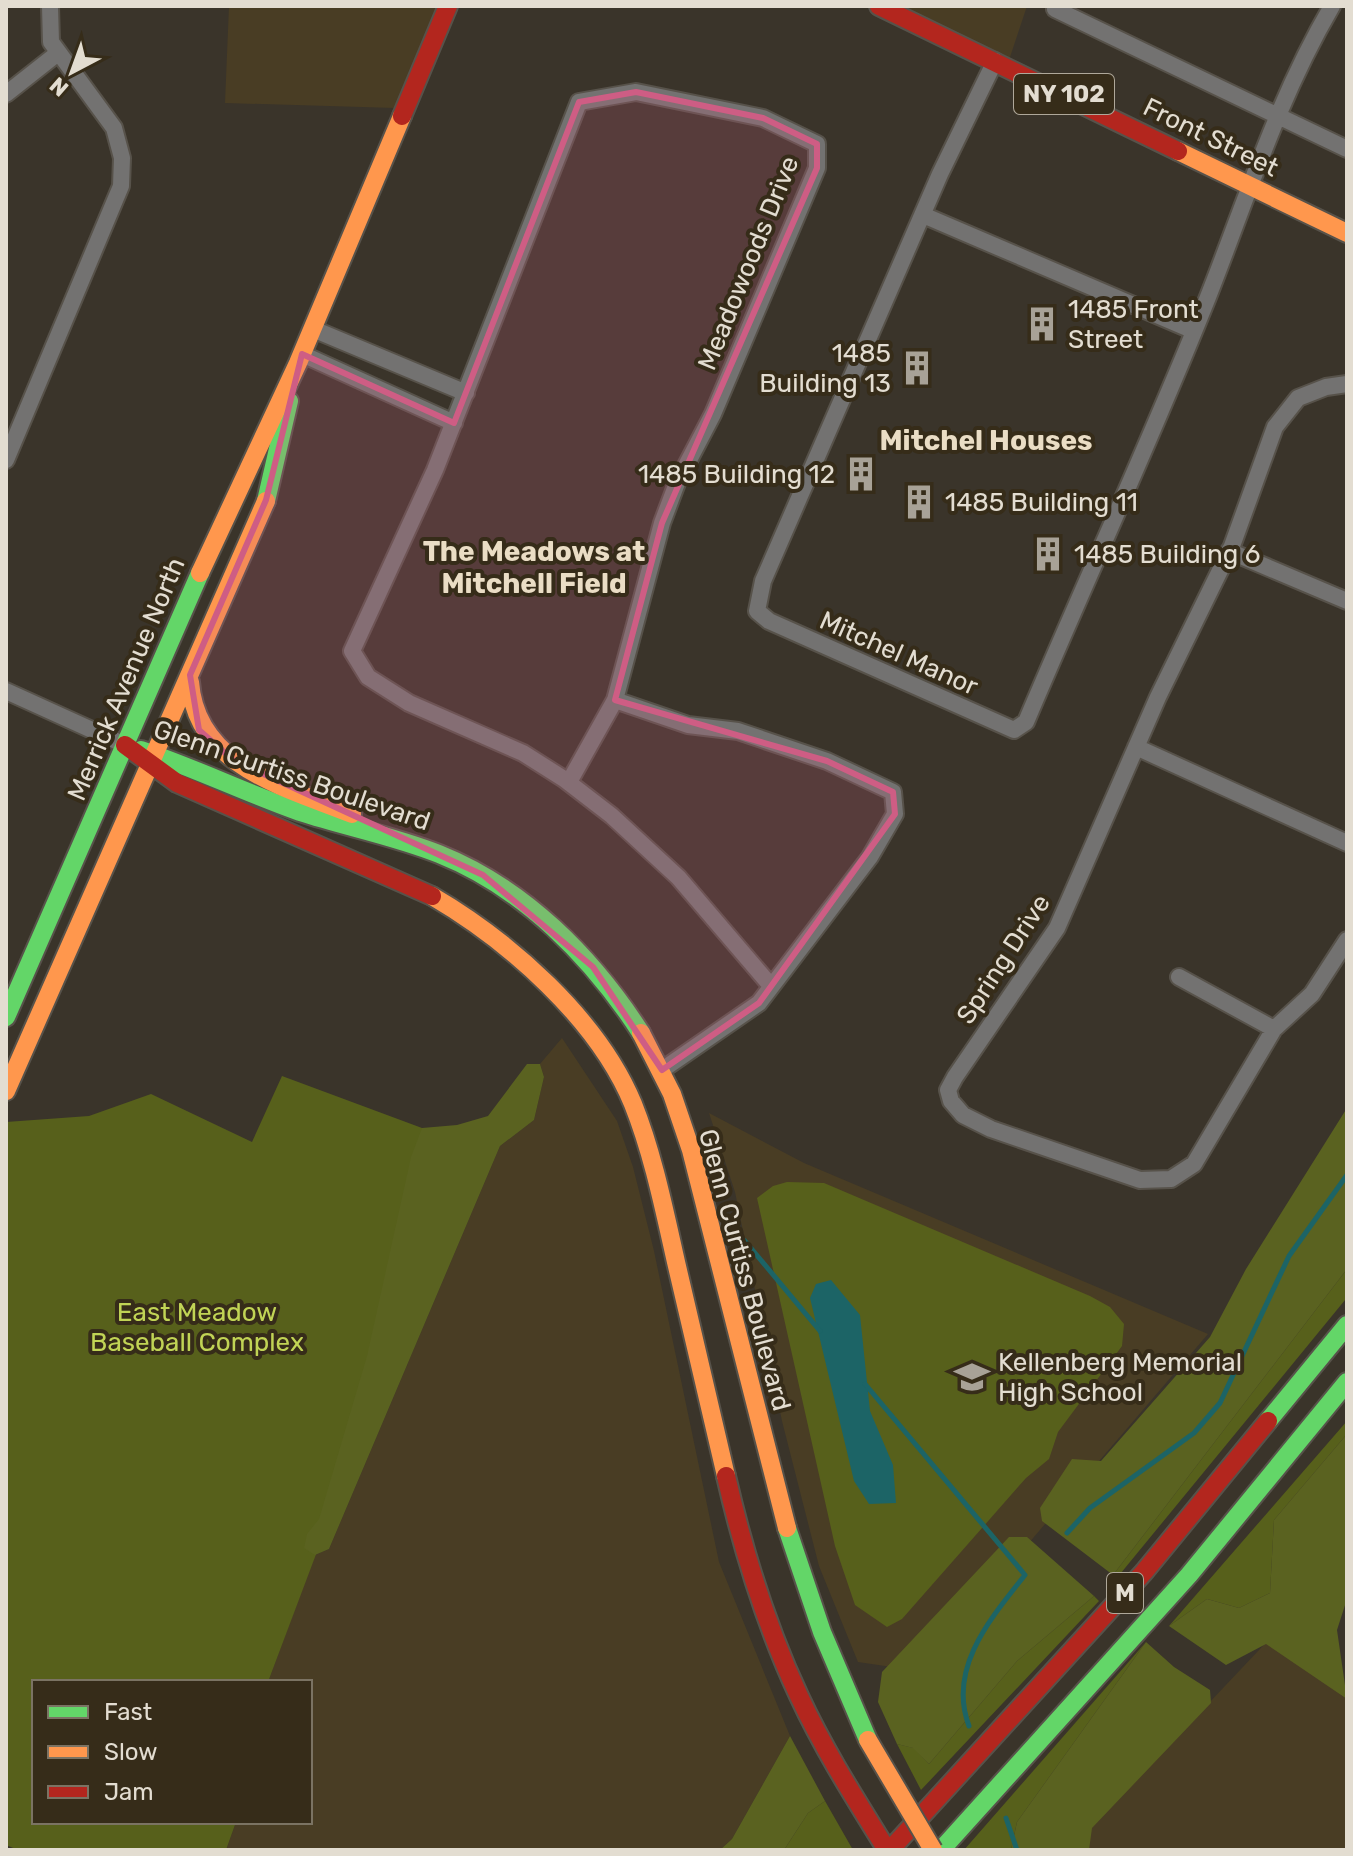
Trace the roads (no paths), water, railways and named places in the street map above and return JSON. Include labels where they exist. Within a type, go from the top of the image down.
[{"type":"main road","name":"Merrick Avenue North","points":[[6,1017],[239,483],[313,329],[448,6]]},
{"type":"main road","name":"Front Street","points":[[879,6],[1347,233]]},
{"type":"main road","name":"Merrick Avenue North","points":[[6,1091],[266,500],[300,358]]},
{"type":"main road","points":[[190,675],[191,707],[199,730],[214,746],[267,777],[412,841]]},
{"type":"main road","name":"Glenn Curtiss Boulevard","points":[[125,745],[152,759],[309,814],[412,841],[483,875],[563,939],[593,967],[618,1000],[662,1070],[695,1167],[790,1540],[846,1694],[868,1740],[933,1850]]},
{"type":"main road","name":"Glenn Curtiss Boulevard","points":[[152,759],[177,783],[413,885],[466,916],[522,959],[598,1043],[632,1102],[657,1178],[728,1485],[759,1593],[799,1697],[840,1774],[889,1850]]},
{"type":"main road","name":"M","points":[[889,1850],[1144,1572],[1347,1325]]},
{"type":"main road","name":"M","points":[[941,1850],[1189,1575],[1347,1382]]},
{"type":"street","points":[[6,460],[121,186],[122,158],[114,128],[100,104],[51,42],[50,6]]},
{"type":"street","name":"Mitchel Manor","points":[[995,61],[923,215],[763,581],[757,611],[769,621],[1014,730],[1026,722],[1194,331],[1249,184],[1302,57],[1332,6]]},
{"type":"street","name":"Front Street","points":[[1055,9],[1347,149]]},
{"type":"street","points":[[6,94],[58,53]]},
{"type":"street","name":"Meadowoods Drive","points":[[569,782],[615,700],[662,523],[677,483],[713,414],[817,168],[817,144],[763,118],[636,92],[579,102],[454,423],[352,651],[368,677],[409,703],[523,753],[569,782],[678,877],[771,986]]},
{"type":"street","points":[[923,215],[1194,331]]},
{"type":"street","points":[[313,329],[466,393]]},
{"type":"street","points":[[300,358],[454,423]]},
{"type":"street","name":"Spring Drive","points":[[1347,384],[1326,387],[1298,398],[1275,427],[1229,551],[1136,747],[1057,928],[955,1077],[948,1090],[951,1101],[963,1115],[991,1129],[1140,1180],[1171,1179],[1194,1164],[1274,1029],[1312,994],[1347,940]]},
{"type":"street","points":[[1229,551],[1347,601]]},
{"type":"street","points":[[6,691],[125,745]]},
{"type":"street","points":[[615,700],[688,725],[738,731],[812,756],[893,792],[895,814],[870,857],[759,1003],[662,1070]]},
{"type":"street","points":[[1136,747],[1347,843]]},
{"type":"street","points":[[1179,977],[1274,1029]]},
{"type":"water","points":[[831,1280],[860,1315],[870,1411],[893,1465],[896,1503],[869,1504],[854,1481],[810,1298],[816,1284]]},
{"type":"waterway","points":[[1067,1533],[1090,1508],[1194,1433],[1220,1403],[1289,1256],[1347,1175]]},
{"type":"waterway","points":[[745,1241],[820,1331]]},
{"type":"waterway","points":[[865,1384],[1025,1575],[987,1626],[968,1664],[964,1705],[969,1726]]},
{"type":"waterway","points":[[1006,1818],[1017,1850]]},
{"type":"place","name":"1485 Front Street","points":[[1042,324]]},
{"type":"place","name":"1485 Building 13","points":[[917,368]]},
{"type":"place","name":"1485 Building 12","points":[[861,474]]},
{"type":"place","name":"1485 Building 11","points":[[919,502]]},
{"type":"place","name":"1485 Building 6","points":[[1048,554]]},
{"type":"place","name":"Kellenberg Memorial High School","points":[[972,1377]]},
{"type":"district","name":"Mitchel Houses","points":[[986,440]]},
{"type":"district","name":"The Meadows at Mitchell Field","points":[[534,567]]},
{"type":"park label","name":"East Meadow Baseball Complex","points":[[197,1327]]}]
